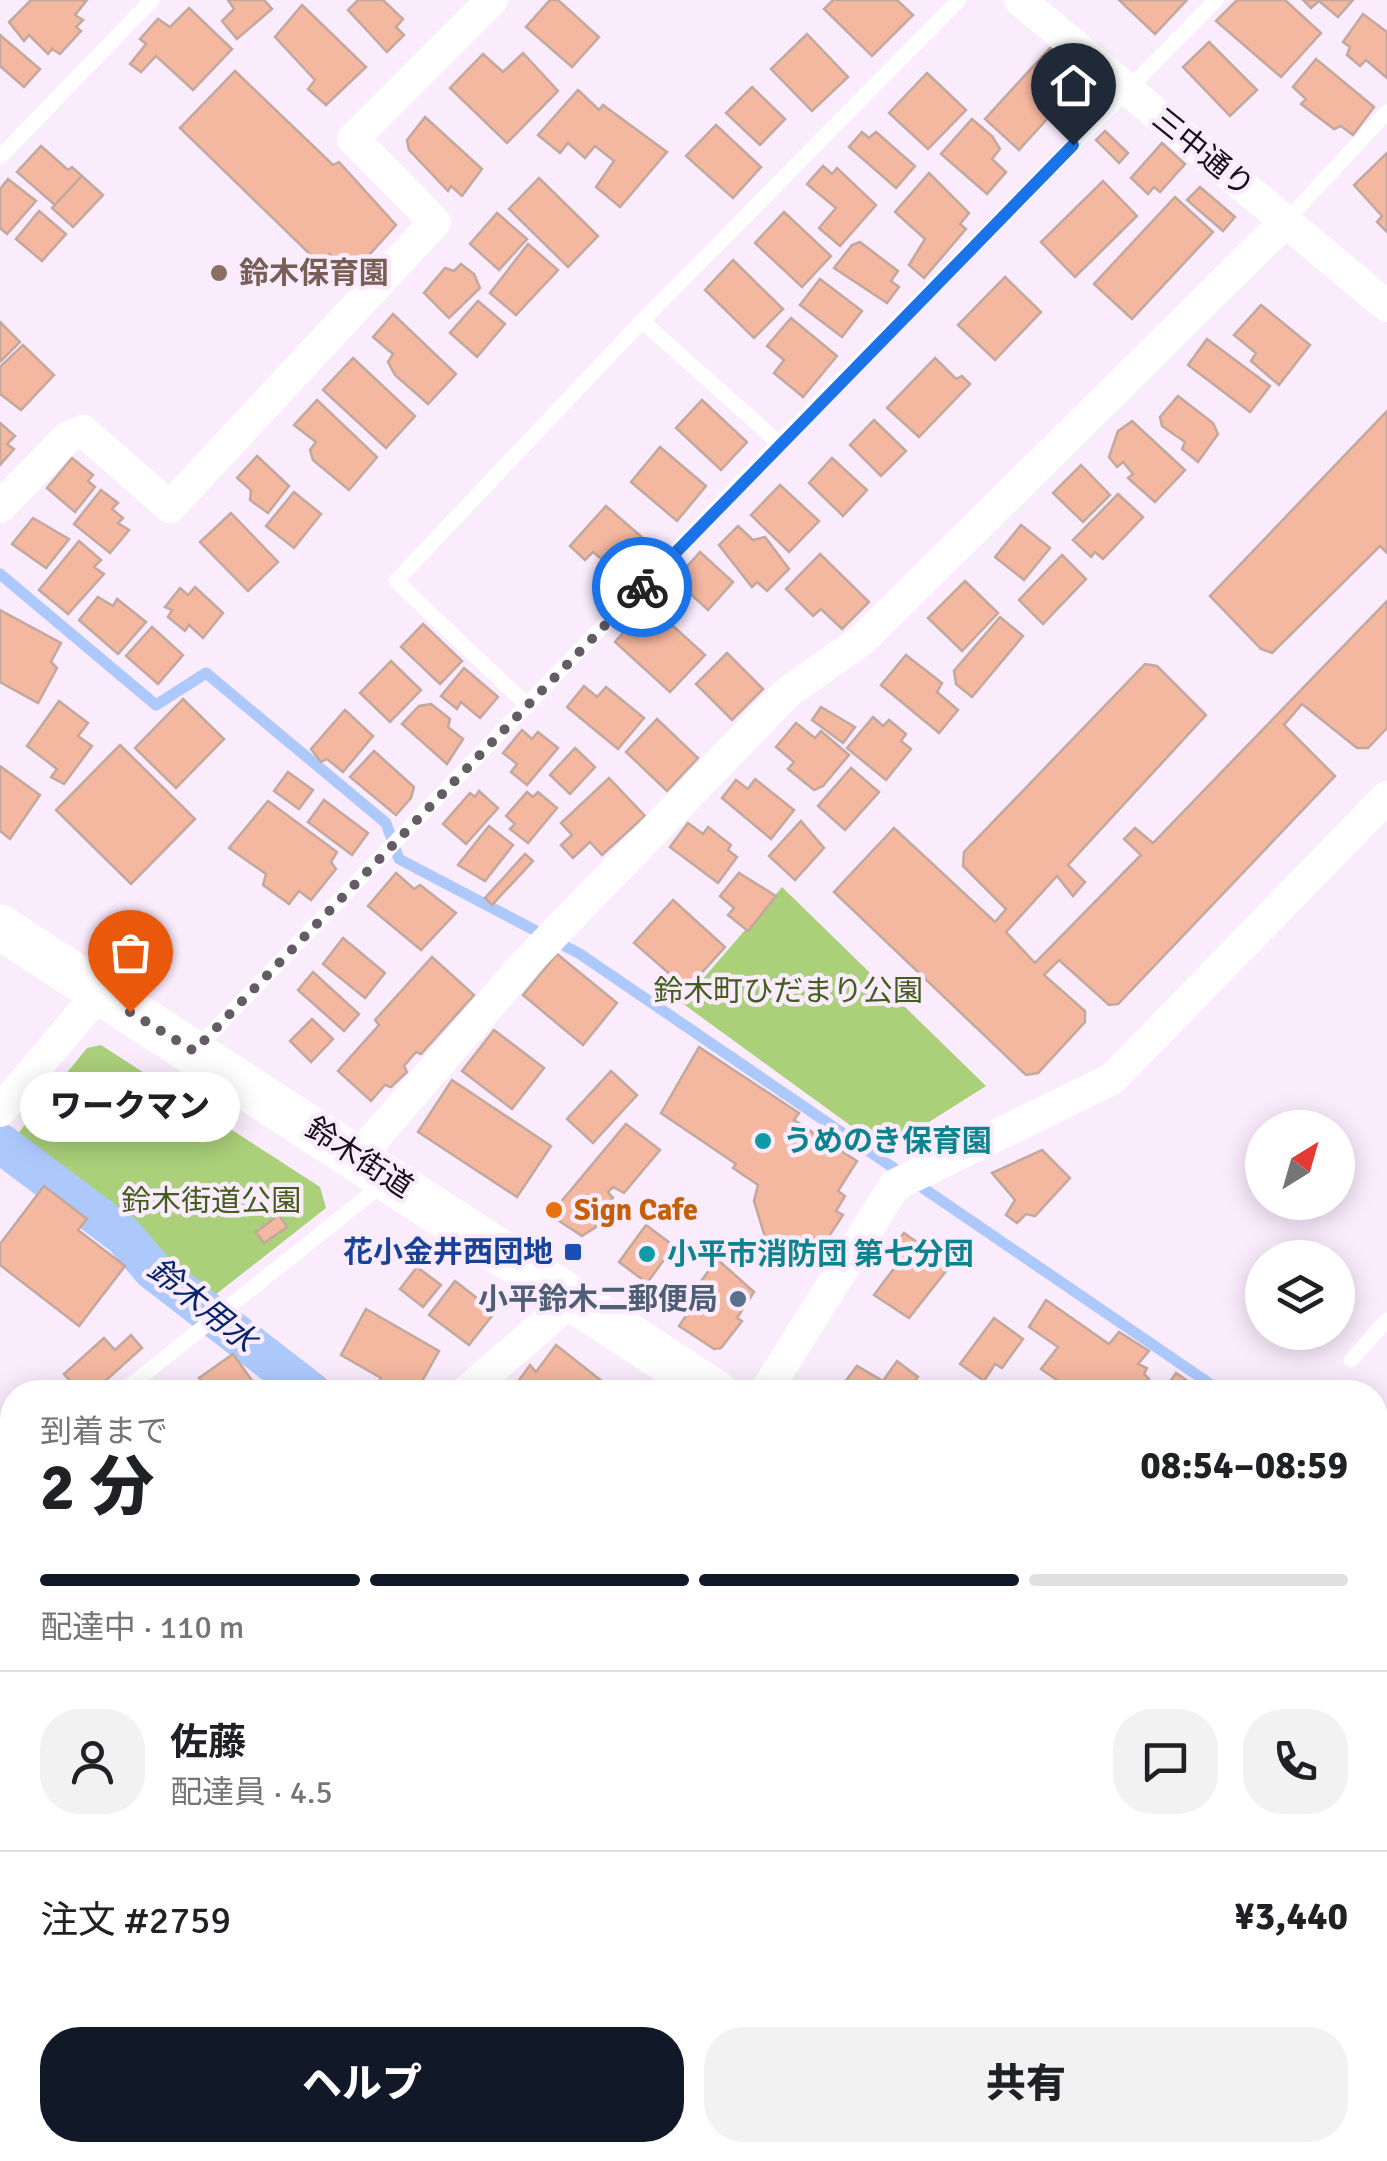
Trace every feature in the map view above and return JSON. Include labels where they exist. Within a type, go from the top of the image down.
[{"type":"main road","name":"鈴木街道","points":[[0,926],[697,1380]]},
{"type":"street","points":[[0,507],[68,437],[83,431],[170,507],[435,222],[353,139],[492,0]]},
{"type":"street","name":"三中通り","points":[[1020,0],[1387,306]]},
{"type":"street","points":[[374,1168],[524,965],[788,692],[862,640],[1286,221]]},
{"type":"street","points":[[773,1380],[895,1185],[1112,1078],[1387,797]]},
{"type":"street","points":[[0,1111],[99,992]]},
{"type":"street","points":[[480,1380],[573,1299]]},
{"type":"lane","points":[[0,156],[152,0]]},
{"type":"lane","points":[[528,706],[396,581],[642,321],[959,0]]},
{"type":"lane","points":[[194,1051],[779,443],[1216,0]]},
{"type":"lane","points":[[1286,221],[1387,112]]},
{"type":"lane","points":[[642,321],[779,443]]},
{"type":"lane","points":[[138,1380],[228,1310],[374,1168]]},
{"type":"lane","points":[[1352,1360],[1387,1320]]},
{"type":"green space","name":"鈴木町ひだまり公園","points":[[782,887],[986,1086],[910,1134],[891,1155],[682,1003]]},
{"type":"green space","name":"鈴木街道公園","points":[[101,1045],[320,1187],[326,1208],[215,1295],[15,1137],[87,1048]]},
{"type":"building","points":[[31,0],[87,0],[75,15],[83,20],[76,27],[81,31],[60,54],[52,49],[48,54],[29,35],[24,41],[9,22]]},
{"type":"building","points":[[228,0],[264,0],[272,9],[237,39],[222,21],[234,9]]},
{"type":"building","points":[[358,0],[383,0],[403,19],[396,27],[404,35],[387,52],[348,10]]},
{"type":"building","points":[[550,0],[558,0],[599,37],[572,67],[526,27]]},
{"type":"building","points":[[833,0],[897,0],[913,15],[872,56],[824,9]]},
{"type":"building","points":[[1119,0],[1187,0],[1155,34]]},
{"type":"building","points":[[1237,0],[1285,0],[1321,33],[1281,77],[1216,21]]},
{"type":"building","points":[[1303,0],[1353,0],[1338,17],[1319,1],[1311,8]]},
{"type":"building","points":[[302,5],[366,67],[326,105],[308,89],[315,80],[275,37]]},
{"type":"building","points":[[189,8],[232,49],[193,90],[156,56],[141,72],[130,64],[146,44],[140,39],[158,19],[170,27]]},
{"type":"building","points":[[1363,14],[1387,32],[1387,78],[1366,60],[1360,66],[1347,55],[1350,47],[1343,42]]},
{"type":"building","points":[[807,34],[848,77],[812,111],[771,69]]},
{"type":"building","points":[[0,35],[40,69],[24,87],[0,66]]},
{"type":"building","points":[[1209,42],[1257,90],[1230,116],[1183,67]]},
{"type":"building","points":[[1050,48],[1084,78],[1019,150],[985,119]]},
{"type":"building","points":[[523,53],[558,91],[507,143],[450,88],[483,54],[503,72]]},
{"type":"building","points":[[1316,59],[1374,107],[1353,135],[1341,126],[1334,129],[1301,104],[1306,99],[1293,87]]},
{"type":"building","points":[[235,71],[333,165],[339,162],[396,225],[353,273],[329,254],[319,263],[180,128]]},
{"type":"building","points":[[927,73],[966,110],[928,149],[889,113]]},
{"type":"building","points":[[752,87],[785,119],[760,145],[726,113]]},
{"type":"building","points":[[578,90],[599,110],[603,105],[667,152],[620,207],[596,187],[614,161],[595,146],[585,158],[568,143],[560,153],[538,135]]},
{"type":"building","points":[[425,117],[482,169],[462,196],[451,186],[448,191],[409,150],[407,140]]},
{"type":"building","points":[[972,119],[992,136],[1000,149],[992,159],[1006,172],[987,194],[941,154]]},
{"type":"building","points":[[716,125],[761,167],[733,198],[686,156]]},
{"type":"building","points":[[1105,131],[1128,153],[1119,163],[1096,140]]},
{"type":"building","points":[[862,132],[869,138],[876,132],[915,166],[896,188],[849,147]]},
{"type":"building","points":[[1162,143],[1185,164],[1160,192],[1154,187],[1148,194],[1131,178]]},
{"type":"building","points":[[41,146],[68,170],[72,167],[82,176],[55,205],[17,172]]},
{"type":"building","points":[[1387,153],[1387,232],[1377,222],[1382,216],[1354,185]]},
{"type":"building","points":[[823,166],[832,174],[837,168],[876,205],[840,246],[819,228],[836,208],[807,184]]},
{"type":"building","points":[[929,173],[969,213],[960,224],[966,229],[924,278],[909,265],[925,239],[895,212]]},
{"type":"building","points":[[82,176],[103,195],[73,227],[52,208]]},
{"type":"building","points":[[539,178],[598,236],[568,267],[509,209]]},
{"type":"building","points":[[8,179],[36,201],[7,234],[0,228],[0,189]]},
{"type":"building","points":[[1103,181],[1137,216],[1075,277],[1041,242]]},
{"type":"building","points":[[1200,187],[1235,217],[1223,231],[1187,200]]},
{"type":"building","points":[[1175,197],[1213,232],[1132,319],[1094,284]]},
{"type":"building","points":[[39,211],[66,234],[42,261],[16,239]]},
{"type":"building","points":[[784,212],[831,256],[802,287],[755,243]]},
{"type":"building","points":[[497,213],[527,239],[499,270],[470,244]]},
{"type":"building","points":[[860,242],[898,271],[891,281],[899,287],[887,303],[834,268],[852,245]]},
{"type":"building","points":[[528,244],[558,270],[516,315],[490,293]]},
{"type":"building","points":[[733,260],[783,309],[754,338],[705,290]]},
{"type":"building","points":[[461,264],[474,274],[480,288],[449,318],[424,293],[445,268],[454,271]]},
{"type":"building","points":[[1005,277],[1041,312],[995,360],[958,325]]},
{"type":"building","points":[[820,279],[862,311],[842,337],[800,305]]},
{"type":"building","points":[[478,301],[505,324],[477,357],[450,333]]},
{"type":"building","points":[[1261,305],[1310,345],[1279,385],[1251,361],[1256,353],[1234,335]]},
{"type":"building","points":[[393,314],[456,374],[428,404],[395,375],[388,362],[393,354],[373,337]]},
{"type":"building","points":[[791,318],[837,356],[803,397],[774,373],[784,360],[767,346]]},
{"type":"building","points":[[0,322],[20,342],[0,362]]},
{"type":"building","points":[[1207,339],[1270,386],[1250,412],[1188,365]]},
{"type":"building","points":[[23,345],[54,375],[21,410],[0,394],[0,367]]},
{"type":"building","points":[[353,358],[415,416],[386,448],[323,390]]},
{"type":"building","points":[[935,358],[956,379],[962,376],[970,384],[919,437],[887,408]]},
{"type":"building","points":[[1178,396],[1213,423],[1218,434],[1198,462],[1182,449],[1185,442],[1162,426],[1160,417]]},
{"type":"building","points":[[317,400],[377,457],[349,490],[313,460],[310,450],[316,442],[294,425]]},
{"type":"building","points":[[702,400],[747,442],[721,470],[676,428]]},
{"type":"building","points":[[1387,411],[1387,553],[1380,546],[1272,653],[1261,649],[1210,596]]},
{"type":"building","points":[[874,420],[906,451],[881,476],[850,445]]},
{"type":"building","points":[[1132,421],[1185,470],[1155,502],[1128,478],[1133,474],[1123,462],[1117,467],[1109,457],[1118,431]]},
{"type":"building","points":[[0,423],[15,436],[7,444],[14,449],[0,465]]},
{"type":"building","points":[[660,447],[706,486],[677,521],[631,482]]},
{"type":"building","points":[[257,456],[289,486],[268,513],[250,500],[251,490],[237,478]]},
{"type":"building","points":[[72,458],[93,475],[88,481],[95,487],[75,512],[47,488]]},
{"type":"building","points":[[832,458],[867,490],[843,516],[809,483]]},
{"type":"building","points":[[1081,465],[1110,495],[1083,522],[1053,493]]},
{"type":"building","points":[[780,485],[819,521],[789,552],[751,515]]},
{"type":"building","points":[[101,490],[118,503],[112,509],[123,518],[118,523],[129,530],[110,553],[74,524]]},
{"type":"building","points":[[294,492],[321,514],[294,548],[266,526]]},
{"type":"building","points":[[1118,494],[1143,517],[1103,559],[1095,552],[1091,557],[1073,540]]},
{"type":"building","points":[[606,506],[651,545],[623,577],[593,552],[585,560],[570,546]]},
{"type":"building","points":[[231,513],[278,562],[248,591],[200,542]]},
{"type":"building","points":[[33,518],[69,539],[46,568],[12,544]]},
{"type":"building","points":[[1021,525],[1050,548],[1024,580],[995,557]]},
{"type":"building","points":[[738,526],[753,540],[765,537],[789,569],[767,591],[757,582],[752,587],[719,545]]},
{"type":"building","points":[[79,541],[101,560],[94,567],[104,574],[68,614],[39,590]]},
{"type":"building","points":[[700,552],[733,582],[708,610],[675,580]]},
{"type":"building","points":[[820,554],[869,602],[842,629],[821,609],[813,616],[786,589]]},
{"type":"building","points":[[1062,555],[1086,579],[1043,624],[1019,600]]},
{"type":"building","points":[[965,581],[998,613],[962,651],[928,618]]},
{"type":"building","points":[[195,587],[223,613],[203,638],[189,625],[185,631],[168,617],[172,610],[165,607],[180,588],[188,595]]},
{"type":"building","points":[[98,597],[113,606],[117,599],[146,622],[118,654],[79,620]]},
{"type":"building","points":[[1387,601],[1387,728],[1368,748],[1357,748],[1302,704],[1284,725],[1335,776],[1118,1004],[1109,1005],[1059,960],[1044,975],[1085,1011],[1085,1022],[1038,1073],[1026,1075],[834,892],[894,828],[995,922],[1006,909],[963,866],[964,852],[1145,664],[1157,666],[1206,715],[1068,865],[1085,882],[1073,896],[1057,876],[1006,932],[1035,963],[1141,855],[1124,839],[1135,828],[1153,843]]},
{"type":"building","points":[[649,604],[705,655],[670,692],[615,642]]},
{"type":"building","points":[[0,610],[61,643],[51,662],[57,668],[38,703],[0,682]]},
{"type":"building","points":[[1000,617],[1023,636],[972,697],[956,684],[954,671]]},
{"type":"building","points":[[423,624],[462,661],[440,684],[401,647]]},
{"type":"building","points":[[152,627],[183,655],[158,684],[126,656]]},
{"type":"building","points":[[727,653],[763,689],[732,720],[696,684]]},
{"type":"building","points":[[906,655],[942,683],[937,692],[958,710],[939,733],[881,685]]},
{"type":"building","points":[[391,661],[421,690],[390,722],[360,693]]},
{"type":"building","points":[[464,668],[498,697],[480,718],[461,702],[457,709],[441,696]]},
{"type":"building","points":[[584,686],[597,697],[606,687],[644,718],[618,749],[567,707]]},
{"type":"building","points":[[183,699],[224,739],[176,788],[135,748]]},
{"type":"building","points":[[59,701],[88,723],[78,736],[92,746],[64,784],[51,777],[57,769],[27,746]]},
{"type":"building","points":[[431,704],[450,719],[448,727],[463,739],[447,764],[402,724],[419,706]]},
{"type":"building","points":[[821,707],[855,727],[843,743],[812,720]]},
{"type":"building","points":[[345,710],[373,736],[343,772],[327,759],[321,762],[311,749]]},
{"type":"building","points":[[873,717],[883,726],[889,720],[906,734],[901,741],[911,749],[886,780],[847,748]]},
{"type":"building","points":[[657,719],[698,758],[667,791],[626,752]]},
{"type":"building","points":[[796,723],[815,738],[821,731],[849,755],[823,786],[814,790],[788,769],[794,762],[776,747]]},
{"type":"building","points":[[522,730],[532,739],[538,732],[558,748],[527,785],[511,772],[517,764],[503,753]]},
{"type":"building","points":[[120,745],[195,819],[131,884],[56,810]]},
{"type":"building","points":[[575,748],[595,767],[570,794],[550,775]]},
{"type":"building","points":[[374,751],[414,787],[411,798],[396,815],[350,777]]},
{"type":"building","points":[[0,766],[40,795],[10,839],[0,831]]},
{"type":"building","points":[[851,768],[879,792],[845,830],[818,806]]},
{"type":"building","points":[[288,772],[313,790],[299,809],[274,791]]},
{"type":"building","points":[[609,778],[645,816],[602,855],[590,842],[573,858],[561,845],[572,835],[561,823]]},
{"type":"building","points":[[755,779],[794,810],[771,839],[722,798],[736,780],[748,789]]},
{"type":"building","points":[[479,791],[498,808],[466,844],[443,824],[470,793],[475,797]]},
{"type":"building","points":[[527,792],[533,797],[538,792],[557,808],[528,843],[510,829],[515,824],[506,816]]},
{"type":"building","points":[[324,800],[368,833],[352,855],[308,822]]},
{"type":"building","points":[[268,801],[337,852],[331,862],[336,869],[311,900],[299,891],[289,904],[263,885],[266,874],[229,848]]},
{"type":"building","points":[[801,821],[824,848],[795,880],[769,856]]},
{"type":"building","points":[[688,823],[703,834],[708,827],[731,845],[728,850],[737,857],[718,883],[670,847]]},
{"type":"building","points":[[489,826],[513,845],[485,881],[458,865]]},
{"type":"building","points":[[525,854],[533,861],[492,905],[485,898]]},
{"type":"building","points":[[396,873],[414,889],[420,885],[456,913],[421,950],[368,906]]},
{"type":"building","points":[[739,873],[776,896],[748,931],[728,915],[734,908],[720,896]]},
{"type":"building","points":[[673,900],[725,947],[687,989],[634,943]]},
{"type":"building","points":[[343,938],[385,973],[365,998],[323,964]]},
{"type":"building","points":[[557,954],[617,1003],[583,1045],[523,995]]},
{"type":"building","points":[[432,957],[474,995],[421,1054],[416,1052],[404,1066],[407,1072],[391,1087],[385,1085],[371,1101],[338,1071],[379,1025],[375,1020]]},
{"type":"building","points":[[313,972],[359,1014],[344,1031],[298,990]]},
{"type":"building","points":[[312,1019],[333,1039],[311,1062],[290,1041]]},
{"type":"building","points":[[494,1030],[544,1068],[512,1109],[462,1071]]},
{"type":"building","name":"うめのき保育園","points":[[699,1047],[799,1113],[794,1120],[857,1161],[838,1191],[845,1196],[836,1211],[843,1215],[822,1247],[818,1244],[811,1255],[803,1250],[794,1264],[765,1237],[754,1201],[758,1185],[733,1168],[736,1164],[661,1113]]},
{"type":"building","points":[[611,1071],[637,1095],[593,1143],[567,1119]]},
{"type":"building","points":[[452,1080],[551,1146],[517,1197],[418,1132]]},
{"type":"building","points":[[626,1124],[660,1150],[624,1193],[613,1187],[608,1192],[613,1198],[594,1220],[596,1227],[582,1236],[550,1215]]},
{"type":"building","points":[[1042,1150],[1070,1178],[1035,1216],[1026,1214],[1017,1223],[1006,1215],[1015,1200],[992,1173]]},
{"type":"building","points":[[44,1186],[87,1219],[78,1230],[125,1266],[79,1326],[0,1265],[0,1244]]},
{"type":"building","points":[[279,1215],[287,1227],[264,1243],[256,1232]]},
{"type":"building","name":"小平市消防団 第七分団","points":[[646,1225],[674,1246],[647,1283],[619,1262]]},
{"type":"building","points":[[904,1233],[950,1266],[909,1318],[874,1295],[898,1263],[887,1255]]},
{"type":"building","points":[[717,1259],[754,1292],[737,1318],[742,1321],[721,1348],[714,1349],[679,1326],[705,1288],[699,1284]]},
{"type":"building","points":[[417,1267],[441,1285],[423,1307],[400,1289]]},
{"type":"building","points":[[455,1281],[495,1312],[469,1345],[429,1315]]},
{"type":"building","points":[[1046,1300],[1109,1344],[1119,1332],[1149,1351],[1138,1364],[1147,1368],[1144,1374],[1149,1379],[1057,1380],[1041,1369],[1058,1347],[1029,1327]]},
{"type":"building","points":[[366,1309],[439,1351],[423,1380],[380,1380],[341,1355]]},
{"type":"building","points":[[994,1318],[1023,1339],[1002,1368],[995,1364],[985,1380],[960,1364]]},
{"type":"building","points":[[131,1335],[142,1348],[106,1380],[69,1380],[64,1374],[104,1338],[115,1350]]},
{"type":"building","points":[[556,1345],[600,1380],[519,1380],[530,1365],[536,1372]]},
{"type":"building","points":[[233,1354],[252,1380],[201,1380]]},
{"type":"building","points":[[897,1361],[918,1377],[916,1380],[884,1380]]},
{"type":"building","points":[[857,1366],[881,1380],[846,1380]]},
{"type":"waterway","points":[[0,574],[156,705],[206,673],[386,823],[399,859],[580,954],[1204,1380]]},
{"type":"waterway","name":"鈴木用水","points":[[0,1143],[124,1236],[153,1270],[295,1380]]},
{"type":"way so far","points":[[130,1012],[194,1051],[642,587]]},
{"type":"place","name":"鈴木保育園","points":[[219,273]]},
{"type":"place","name":"ワークマン","points":[[130,1012]]},
{"type":"place","name":"うめのき保育園","points":[[763,1141]]},
{"type":"place","name":"Sign Cafe","points":[[554,1210]]},
{"type":"place","name":"花小金井西団地","points":[[573,1252]]},
{"type":"place","name":"小平市消防団 第七分団","points":[[647,1254]]},
{"type":"place","name":"小平鈴木二郵便局","points":[[738,1299]]},
{"type":"route","points":[[642,587],[1073,145]]}]
